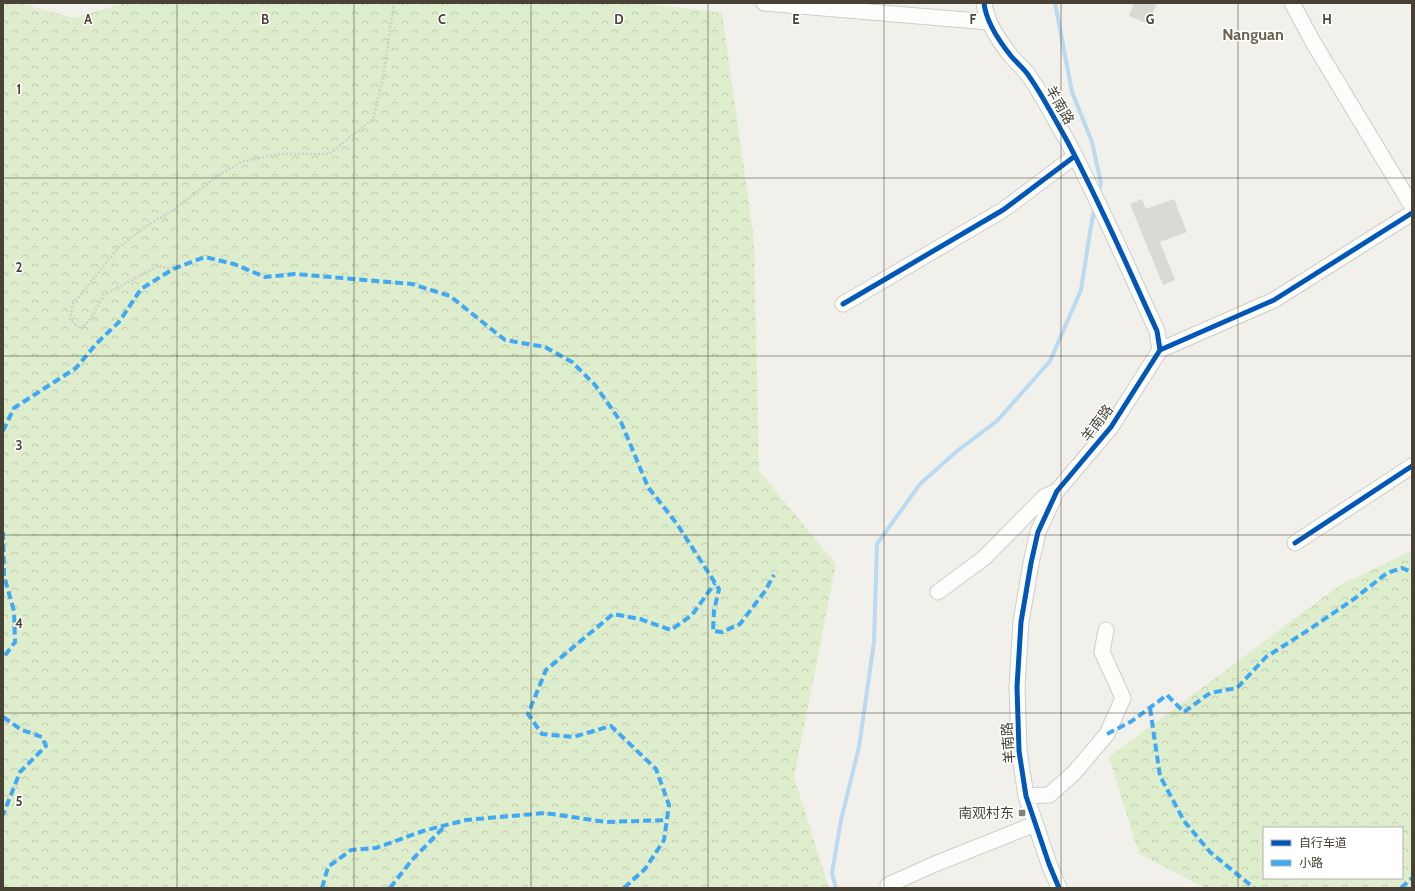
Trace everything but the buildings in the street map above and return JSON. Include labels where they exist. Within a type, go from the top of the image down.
[{"type":"street","points":[[764,3],[990,22]]},
{"type":"street","name":"羊南路","points":[[984,3],[985,11],[993,30],[1011,56],[1026,71],[1075,156],[1099,204],[1157,331],[1160,350],[1111,427],[1057,491],[1038,532],[1031,563],[1021,622],[1017,687],[1019,751],[1026,796],[1059,888]]},
{"type":"street","points":[[1292,3],[1313,42],[1412,206]]},
{"type":"street","points":[[843,304],[1003,210],[1075,156]]},
{"type":"street","points":[[1160,350],[1274,300],[1412,213]]},
{"type":"street","points":[[1295,543],[1412,466]]},
{"type":"street","points":[[938,592],[984,558],[1044,497],[1057,491]]},
{"type":"street","points":[[1026,796],[1049,795],[1074,773],[1107,734],[1123,698],[1102,652],[1106,630]]},
{"type":"street","points":[[888,885],[1035,824]]},
{"type":"path","points":[[173,269],[158,266],[104,295],[90,320],[80,329],[70,319],[73,304],[119,247],[145,227],[170,212],[213,178],[241,162],[279,154],[329,154],[373,119],[383,78],[394,3]]},
{"type":"green space","points":[[3,3],[20,3],[74,18],[126,3],[643,3],[722,13],[754,240],[759,471],[836,564],[794,777],[829,888],[3,888]]},
{"type":"green space","points":[[1412,551],[1412,888],[1206,888],[1139,854],[1109,757],[1340,585]]},
{"type":"waterway","points":[[1055,3],[1072,92],[1092,142],[1101,183],[1098,194]]},
{"type":"waterway","points":[[836,888],[832,873],[841,820],[859,747],[874,642],[877,544],[920,484],[957,451],[997,421],[1050,361],[1081,290],[1095,206]]},
{"type":"marked path","points":[[3,431],[14,408],[76,368],[97,343],[119,322],[141,289],[173,269],[205,257],[234,264],[265,277],[295,274],[412,284],[450,296],[505,340],[545,347],[572,362],[595,385],[621,422],[648,487],[677,524],[719,589],[714,611],[713,631],[722,632],[740,624],[765,591],[774,575]]},
{"type":"marked path","points":[[3,532],[4,576],[14,611],[15,642],[3,658]]},
{"type":"marked path","points":[[1107,734],[1132,721],[1167,695],[1184,712],[1210,693],[1237,688],[1266,657],[1354,599],[1387,573],[1402,568],[1412,572]]},
{"type":"marked path","points":[[624,888],[645,869],[664,840],[669,805],[656,769],[611,726],[573,737],[542,734],[528,714],[546,670],[613,614],[640,619],[671,630],[692,615],[715,583]]},
{"type":"marked path","points":[[1150,708],[1160,776],[1184,821],[1210,852],[1254,888]]},
{"type":"marked path","points":[[3,717],[22,730],[42,737],[46,746],[20,772],[3,815]]},
{"type":"marked path","points":[[322,888],[328,867],[351,850],[376,848],[423,831],[466,820],[545,813],[606,822],[667,820]]},
{"type":"marked path","points":[[390,888],[412,860],[444,827]]},
{"type":"marked path","points":[[1401,888],[1412,878]]},
{"type":"cycle path","points":[[984,3],[987,17],[998,38],[1037,88],[1065,137],[1101,209],[1157,331],[1160,350],[1111,427],[1057,491],[1038,532],[1031,563],[1021,622],[1017,687],[1019,751],[1026,796],[1049,864],[1059,888]]},
{"type":"cycle path","points":[[843,304],[1003,210],[1075,156]]},
{"type":"cycle path","points":[[1160,350],[1274,300],[1412,213]]},
{"type":"cycle path","points":[[1295,543],[1412,466]]},
{"type":"place","name":"南观村东","points":[[1022,813]]},
{"type":"district","name":"Nanguan","points":[[1253,34]]}]
